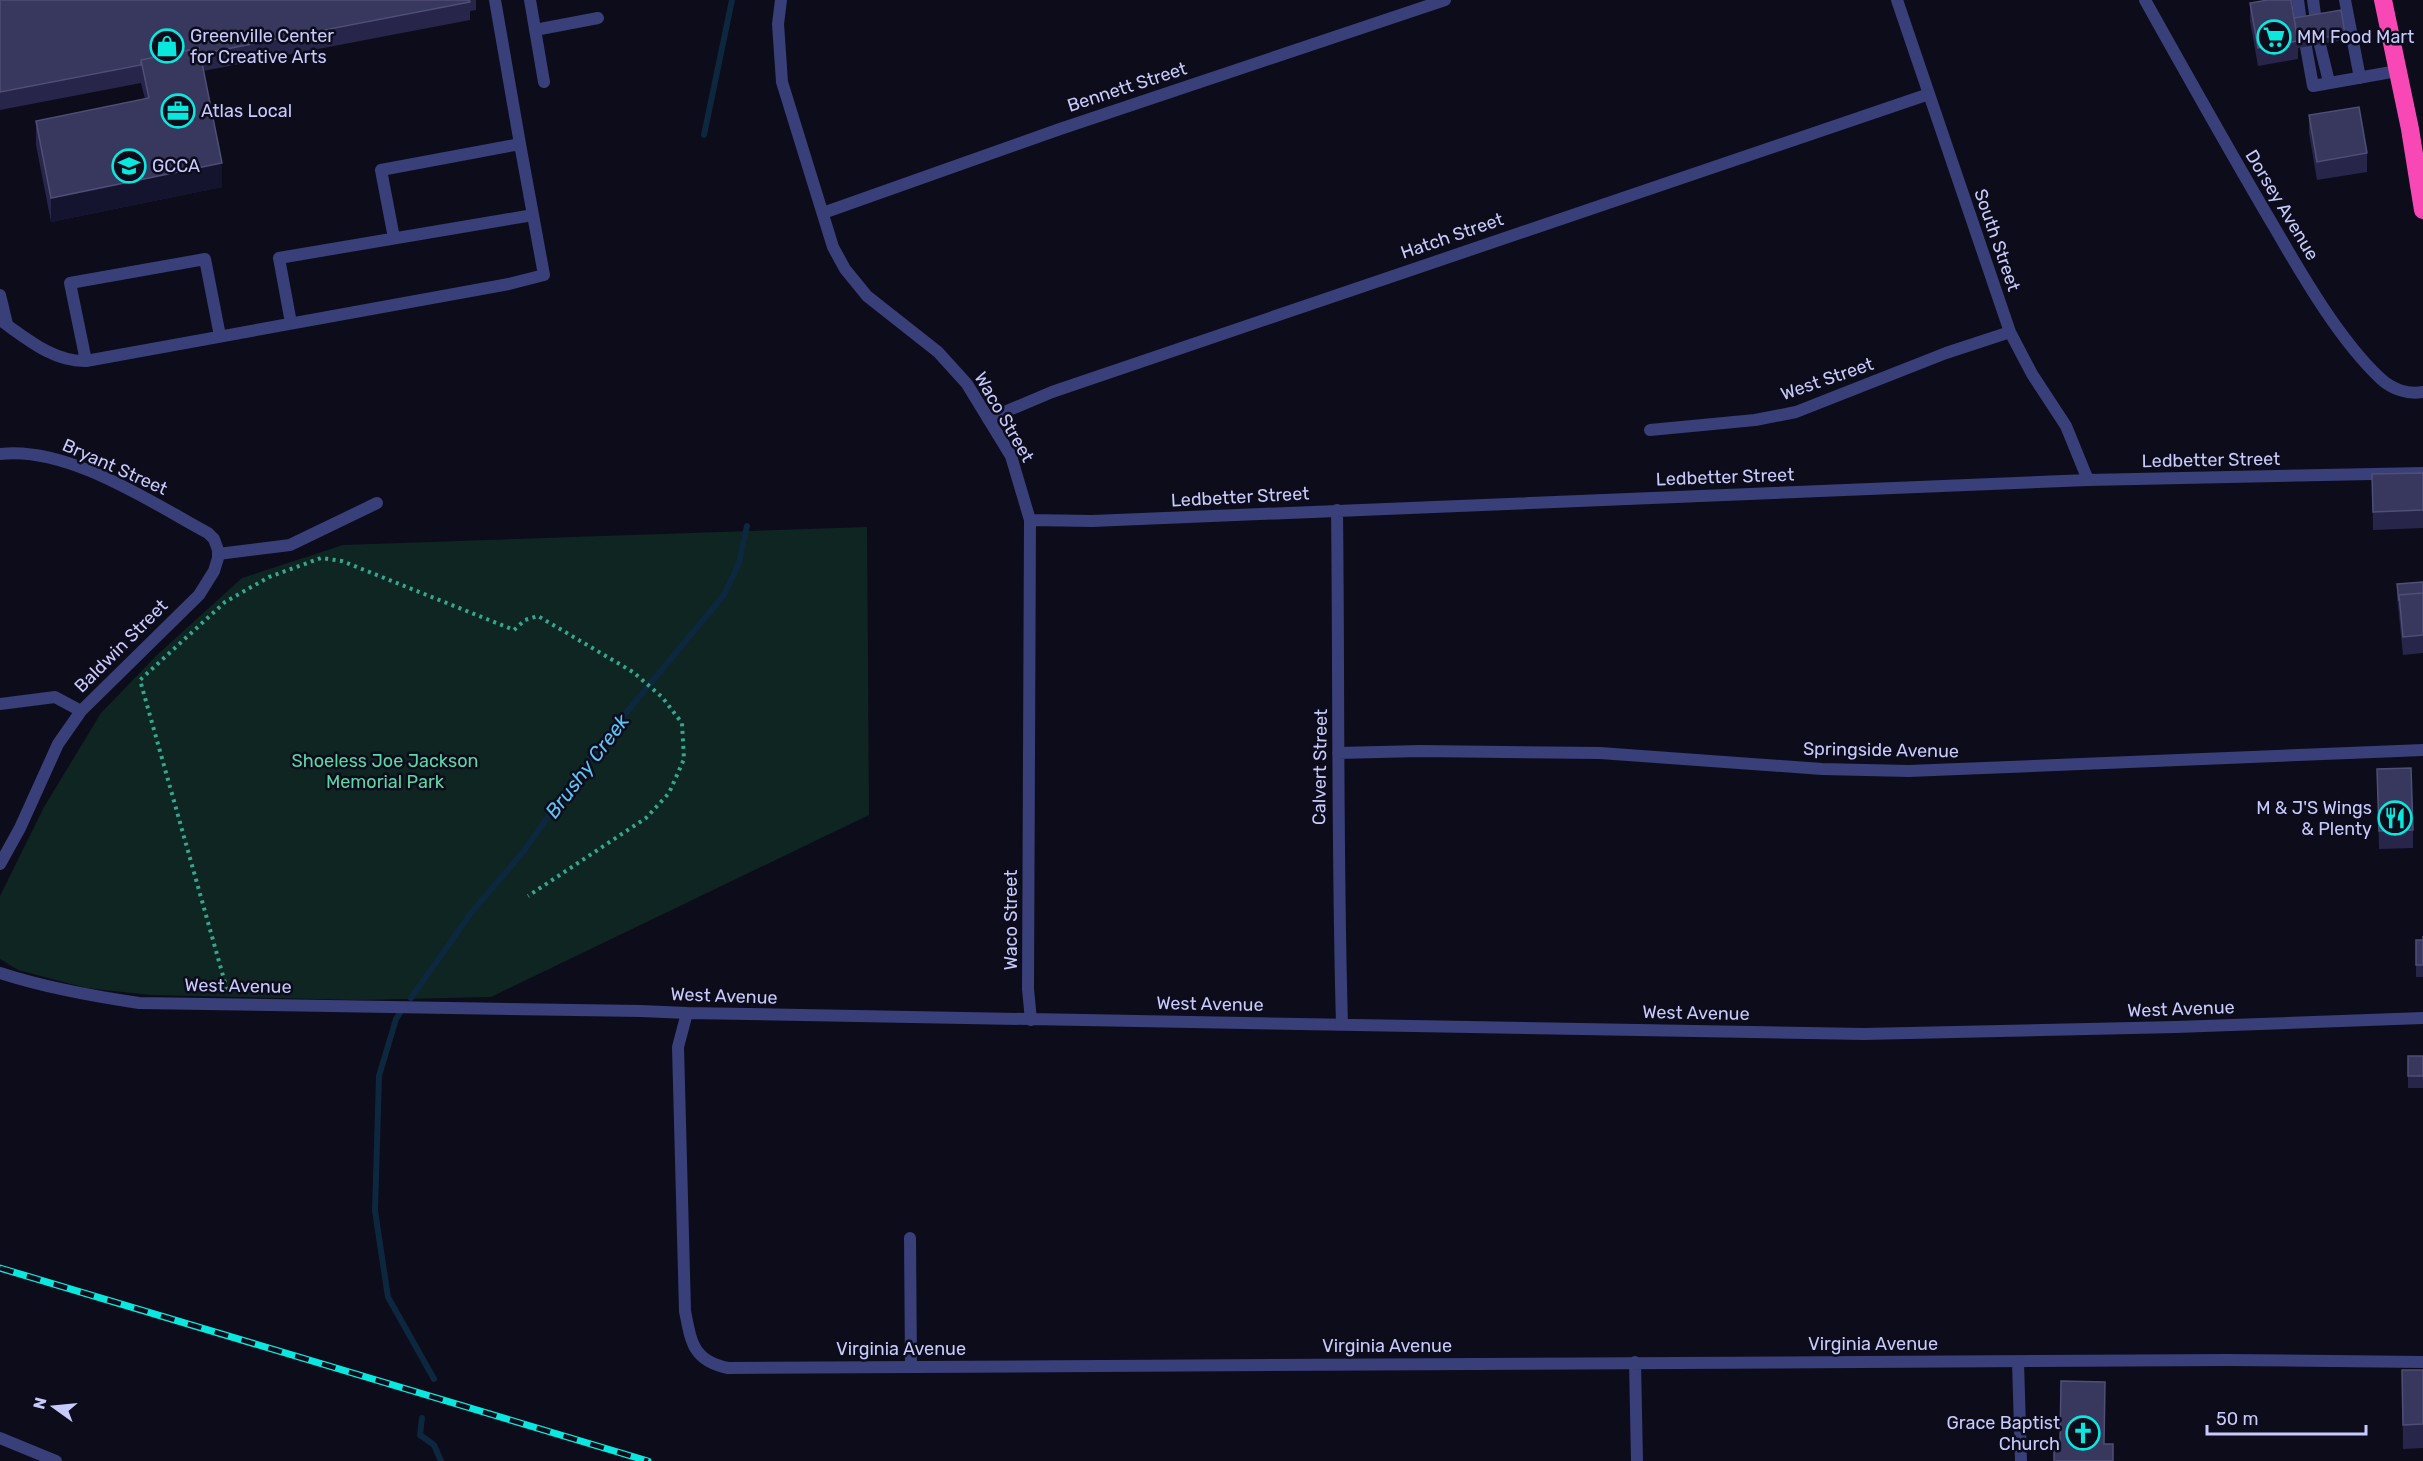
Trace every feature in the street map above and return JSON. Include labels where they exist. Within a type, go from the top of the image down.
[{"type":"highway","points":[[2383,0],[2397,71],[2416,131],[2423,210]]},
{"type":"street","points":[[0,295],[3,322],[39,347],[70,362],[86,361],[509,284],[544,275],[495,0]]},
{"type":"street","points":[[530,0],[544,82]]},
{"type":"street","name":"Waco Street","points":[[781,0],[778,24],[782,82],[833,247],[854,282],[881,308],[938,352],[955,369],[1011,456],[1030,520],[1029,989],[1031,1020]]},
{"type":"street","name":"Bennett Street","points":[[822,213],[1060,129],[1445,0]]},
{"type":"street","name":"South Street","points":[[1897,0],[2010,332],[2032,374],[2066,426],[2088,480]]},
{"type":"street","name":"Dorsey Avenue","points":[[2145,0],[2247,182],[2323,306],[2362,360],[2382,380],[2391,387],[2404,392],[2423,392]]},
{"type":"street","points":[[2298,0],[2301,23]]},
{"type":"street","points":[[2313,0],[2316,21]]},
{"type":"street","points":[[2345,0],[2360,78]]},
{"type":"street","points":[[535,30],[598,18]]},
{"type":"street","points":[[2320,45],[2329,82]]},
{"type":"street","points":[[2306,47],[2313,86],[2397,71]]},
{"type":"street","name":"Hatch Street","points":[[988,419],[1052,392],[1929,94]]},
{"type":"street","points":[[394,238],[381,170],[520,144]]},
{"type":"street","points":[[291,323],[279,258],[533,215]]},
{"type":"street","points":[[86,361],[70,284],[205,260],[220,336]]},
{"type":"street","name":"West Street","points":[[1650,430],[1755,420],[1796,412],[1946,353],[2010,332]]},
{"type":"street","name":"Bryant Street","points":[[0,454],[34,454],[71,464],[131,491],[210,535],[214,539],[218,554]]},
{"type":"street","name":"Ledbetter Street","points":[[1030,520],[1092,521],[2088,480],[2423,473]]},
{"type":"street","points":[[218,554],[290,545],[377,502]]},
{"type":"street","name":"Calvert Street","points":[[1337,510],[1340,719],[1338,863],[1342,1024]]},
{"type":"street","name":"Baldwin Street","points":[[0,704],[55,696],[81,711],[199,595],[214,571],[218,554]]},
{"type":"street","points":[[0,864],[20,828],[58,744],[81,711]]},
{"type":"street","name":"Springside Avenue","points":[[1338,753],[1420,751],[1600,753],[1822,769],[1909,771],[2423,750]]},
{"type":"street","name":"West Avenue","points":[[0,973],[36,985],[139,1003],[1031,1020],[1864,1034],[2176,1028],[2423,1018]]},
{"type":"street","name":"Virginia Avenue","points":[[687,1013],[678,1047],[685,1311],[691,1340],[696,1351],[710,1362],[728,1368],[1635,1362],[2228,1360],[2423,1362]]},
{"type":"street","points":[[910,1238],[911,1367]]},
{"type":"street","points":[[1635,1362],[1637,1461]]},
{"type":"street","points":[[2018,1362],[2021,1461]]},
{"type":"street","points":[[0,1438],[56,1461]]},
{"type":"path","points":[[229,996],[140,680],[225,602],[269,577],[321,558],[342,561],[513,630],[525,620],[538,616],[633,672],[662,697],[682,723],[684,759],[669,793],[646,818],[528,896]]},
{"type":"green space","name":"Shoeless Joe Jackson Memorial Park","points":[[867,527],[869,815],[491,997],[358,1000],[150,995],[86,988],[18,970],[0,959],[0,896],[44,807],[101,713],[157,655],[242,578],[343,545]]},
{"type":"building","name":"Greenville Center for Creative Arts","points":[[0,0],[469,0],[470,2],[200,54],[199,48],[141,60],[141,65],[0,92]]},
{"type":"building","points":[[2291,0],[2298,41],[2258,48],[2250,3]]},
{"type":"building","name":"MM Food Mart","points":[[2341,10],[2345,34],[2298,42],[2294,18]]},
{"type":"building","name":"GCCA","points":[[199,48],[222,163],[51,198],[36,121],[149,98],[141,60]]},
{"type":"building","points":[[2359,107],[2367,153],[2317,162],[2309,115]]},
{"type":"building","points":[[2423,473],[2423,510],[2373,512],[2372,474]]},
{"type":"building","points":[[2423,582],[2423,593],[2399,595],[2399,601],[2397,584]]},
{"type":"building","points":[[2423,593],[2423,635],[2403,637],[2399,595]]},
{"type":"building","name":"M & J'S Wings & Plenty","points":[[2411,768],[2413,830],[2379,831],[2377,769]]},
{"type":"building","points":[[2416,940],[2423,940],[2423,965],[2416,965]]},
{"type":"building","points":[[2408,1056],[2423,1056],[2423,1076],[2408,1076]]},
{"type":"building","points":[[2402,1370],[2423,1370],[2423,1424],[2403,1425]]},
{"type":"building","name":"Grace Baptist Church","points":[[2061,1381],[2105,1382],[2104,1444],[2113,1444],[2113,1461],[2054,1461],[2054,1442],[2060,1442]]},
{"type":"waterway","name":"Brushy Creek","points":[[704,135],[732,0]]},
{"type":"waterway","name":"Brushy Creek","points":[[411,998],[471,913],[523,852],[600,744],[724,595],[739,563],[747,526]]},
{"type":"waterway","name":"Brushy Creek","points":[[400,1013],[396,1019],[379,1076],[375,1211],[388,1297],[434,1379]]},
{"type":"waterway","name":"Brushy Creek","points":[[422,1418],[420,1435],[434,1445],[441,1461]]},
{"type":"railway","points":[[0,1268],[648,1461]]},
{"type":"place","name":"MM Food Mart","points":[[2274,37]]},
{"type":"place","name":"Greenville Center for Creative Arts","points":[[167,46]]},
{"type":"place","name":"Atlas Local","points":[[178,111]]},
{"type":"place","name":"GCCA","points":[[129,166]]},
{"type":"place","name":"M & J'S Wings & Plenty","points":[[2395,818]]},
{"type":"place","name":"Grace Baptist Church","points":[[2083,1433]]}]
